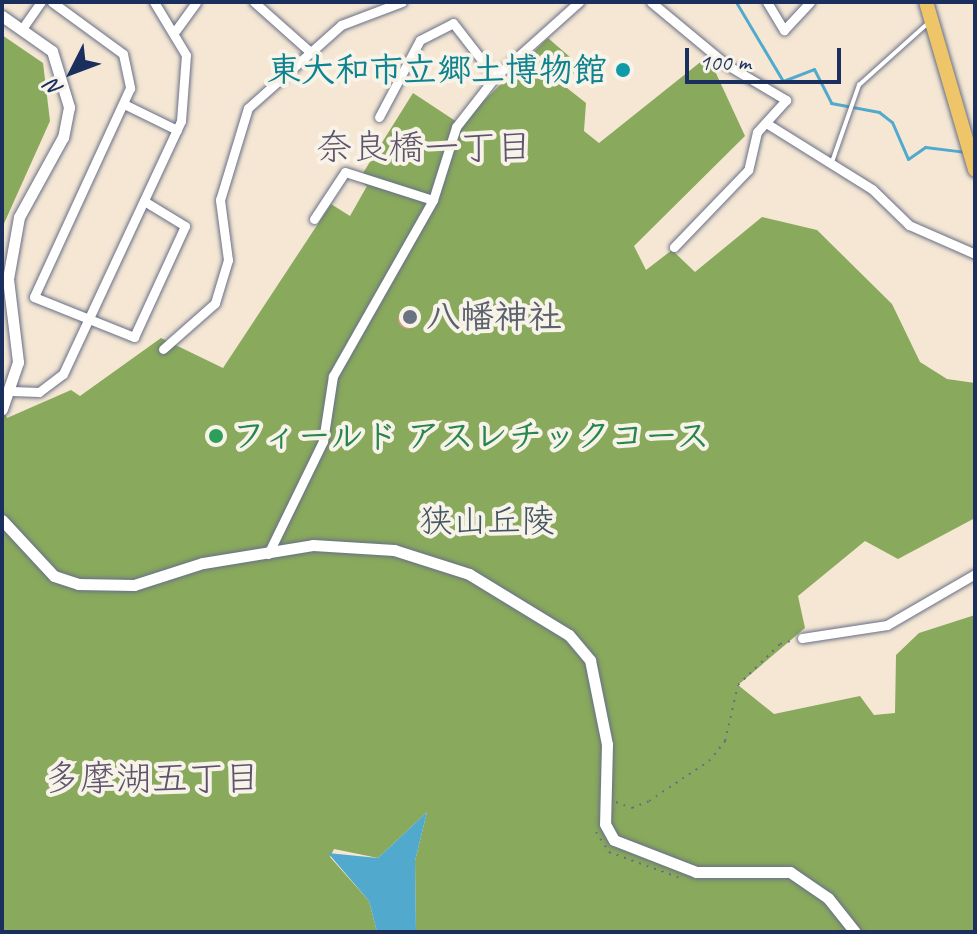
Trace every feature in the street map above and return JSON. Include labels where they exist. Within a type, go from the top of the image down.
[{"type":"main road","points":[[926,2],[928,22],[974,166]]},
{"type":"street","points":[[24,26],[41,2]]},
{"type":"street","points":[[52,2],[123,54],[131,78],[124,104],[34,297],[88,323],[134,337],[185,226],[144,201]]},
{"type":"street","points":[[12,391],[39,392],[56,382],[88,323],[177,130],[189,83],[176,30],[154,2]]},
{"type":"street","points":[[176,30],[196,2]]},
{"type":"street","points":[[254,2],[309,51]]},
{"type":"street","points":[[163,349],[215,303],[228,260],[220,200],[248,108],[341,25],[402,2]]},
{"type":"street","points":[[268,554],[323,441],[333,376],[433,200],[456,127],[495,77],[579,2]]},
{"type":"street","points":[[651,2],[727,65],[784,93],[786,104],[766,123],[748,170],[674,247]]},
{"type":"street","points":[[767,2],[784,30],[810,2]]},
{"type":"street","points":[[2,16],[24,26],[52,51],[69,107],[63,137],[22,208],[9,260],[19,349],[12,391],[2,409]]},
{"type":"street","points":[[379,117],[420,40],[453,23],[495,77]]},
{"type":"street","points":[[124,104],[177,130]]},
{"type":"street","points":[[766,123],[832,162],[909,225],[975,254]]},
{"type":"street","points":[[314,219],[345,172],[433,200]]},
{"type":"street","points":[[2,520],[54,576],[78,584],[134,585],[203,563],[330,545],[420,556],[469,574],[569,635],[595,676],[607,744],[605,824],[614,840],[696,872],[790,872],[828,898],[855,932]]},
{"type":"street","points":[[802,638],[822,630],[887,625],[975,574]]},
{"type":"lane","points":[[832,162],[865,76],[928,22]]},
{"type":"path","points":[[615,788],[616,803],[632,808],[693,775],[725,741],[738,685],[780,644],[802,638]]},
{"type":"path","points":[[597,820],[602,848],[691,881]]},
{"type":"green space","points":[[2,35],[43,63],[50,121],[2,228]]},
{"type":"green space","name":"狭山丘陵","points":[[548,38],[578,64],[567,88],[586,103],[584,131],[599,143],[708,56],[745,136],[634,246],[646,270],[672,250],[695,272],[762,217],[817,230],[892,304],[920,362],[947,379],[975,383],[975,518],[898,559],[865,541],[798,596],[805,628],[738,685],[774,714],[860,696],[874,715],[895,713],[896,655],[919,633],[975,615],[975,932],[416,932],[415,861],[427,812],[378,858],[334,849],[330,857],[369,901],[377,932],[2,932],[2,407],[7,418],[71,390],[80,396],[161,338],[223,368],[331,204],[350,216],[367,186],[358,181],[413,93],[460,124]]},
{"type":"water","points":[[427,812],[415,861],[416,932],[377,932],[369,901],[328,853],[378,858]]},
{"type":"building","points":[[408,309],[415,312],[418,319],[415,326],[408,329],[401,326],[398,319],[401,312]]},
{"type":"waterway","points":[[736,2],[783,81],[814,69],[831,103],[879,112],[892,122],[908,159],[925,147],[963,152]]},
{"type":"place","name":"東大和市立郷土博物館","points":[[623,70]]},
{"type":"place","name":"八幡神社","points":[[410,317]]},
{"type":"place","name":"フィールド アスレチックコース","points":[[216,436]]},
{"type":"district","name":"奈良橋一丁目","points":[[424,148]]},
{"type":"district","name":"多摩湖五丁目","points":[[152,779]]}]
